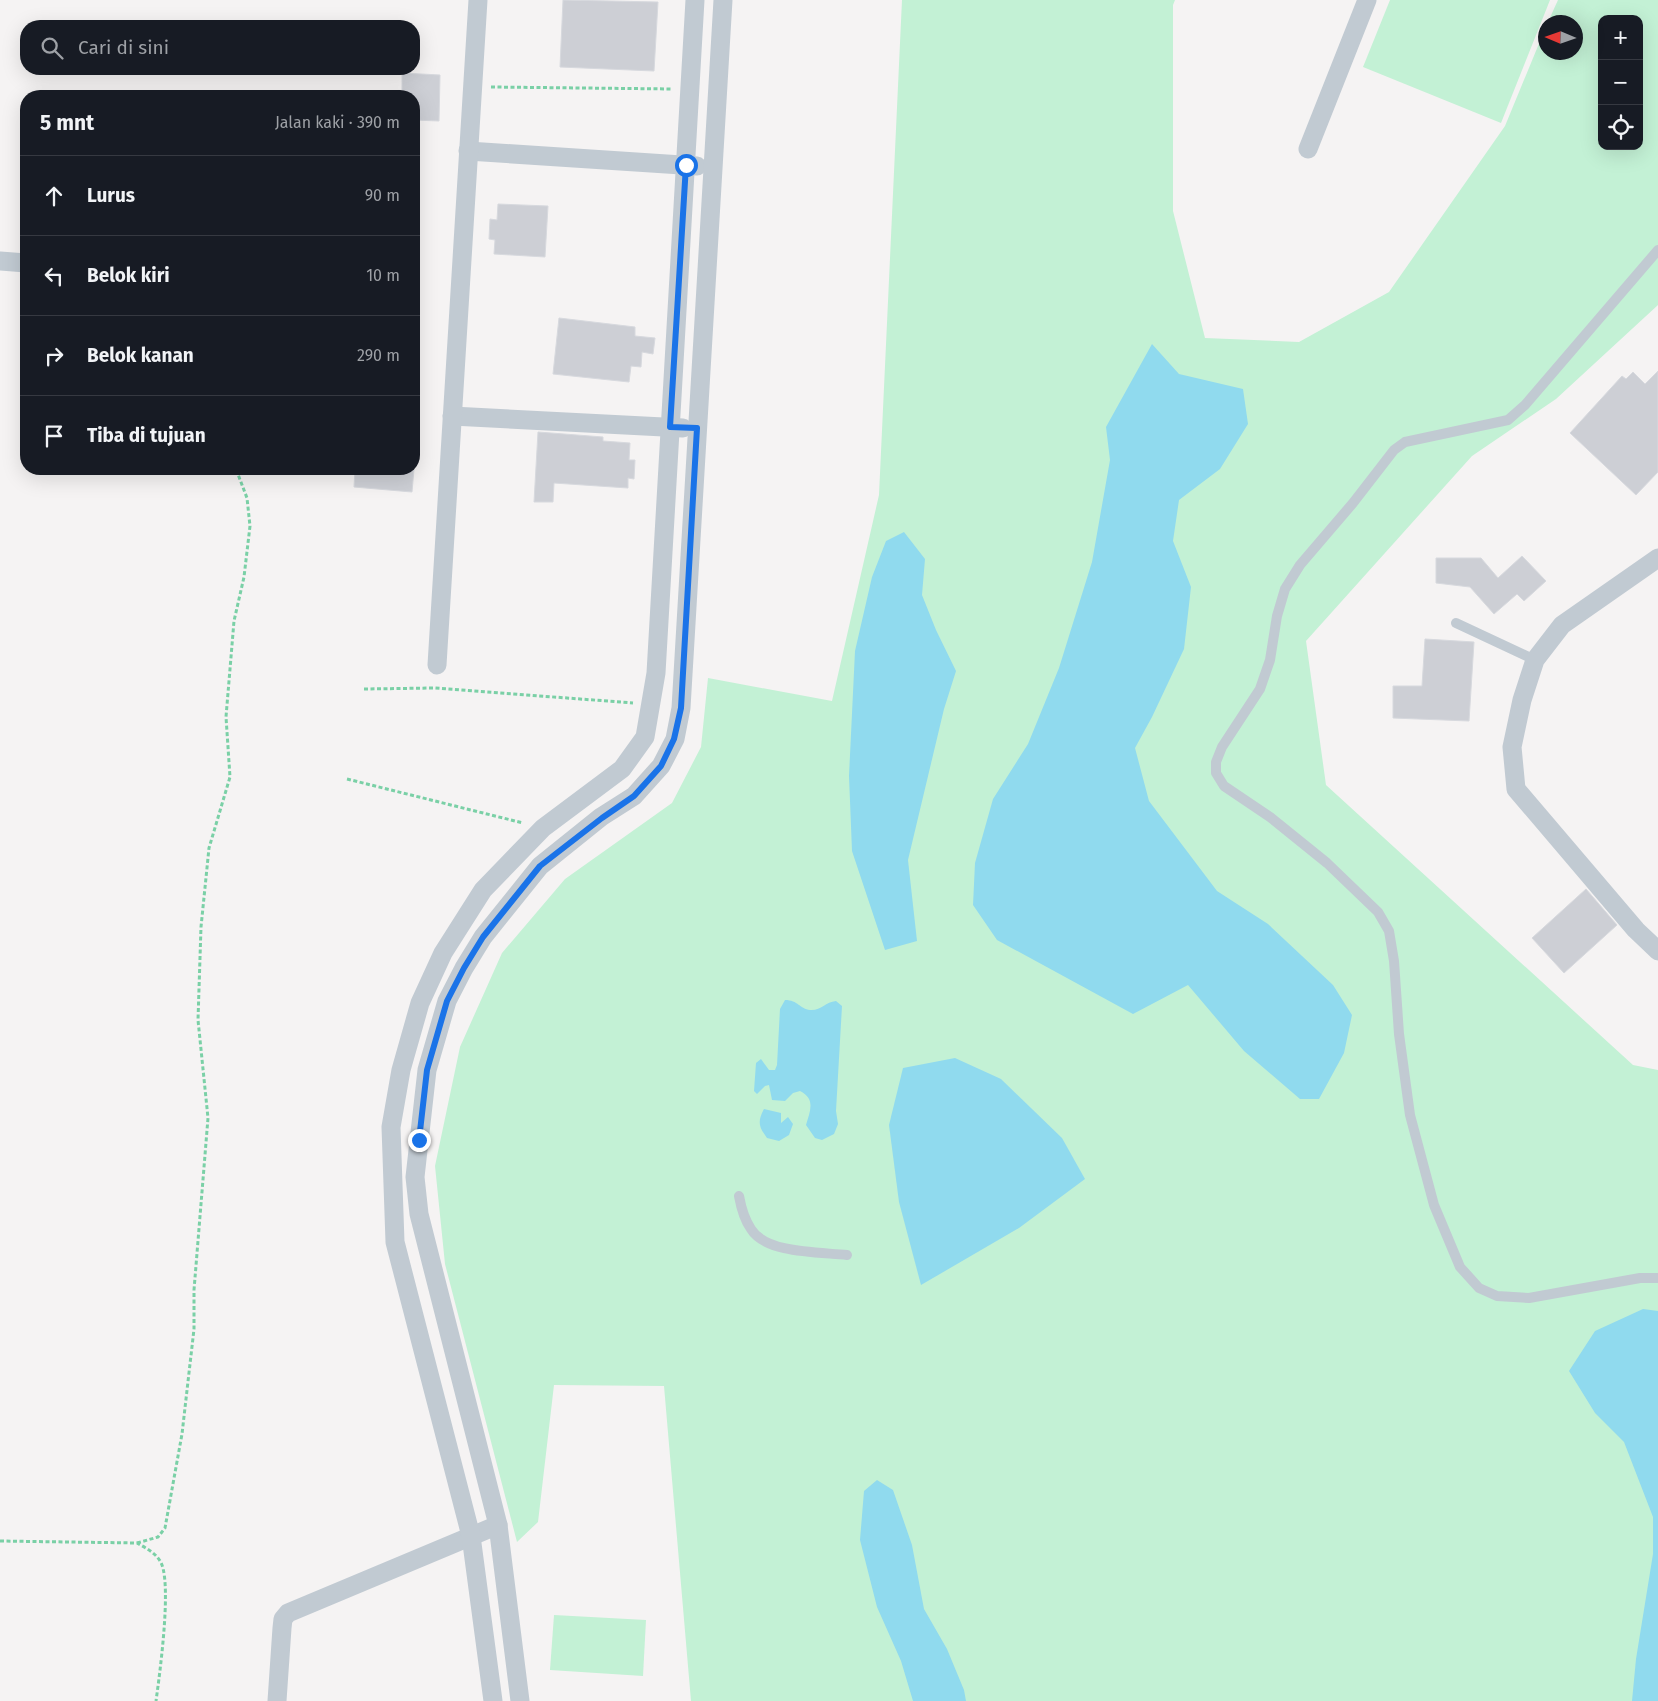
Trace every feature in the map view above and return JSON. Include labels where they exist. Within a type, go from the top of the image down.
[{"type":"street","points":[[437,665],[478,0]]},
{"type":"street","points":[[493,1701],[471,1536],[395,1242],[391,1127],[401,1070],[420,1003],[442,953],[482,890],[543,828],[622,770],[645,737],[656,674],[695,0]]},
{"type":"street","points":[[520,1701],[498,1525],[419,1214],[415,1177],[427,1070],[447,1001],[483,937],[540,866],[634,796],[661,766],[674,739],[681,708],[723,0]]},
{"type":"street","points":[[1308,149],[1367,0]]},
{"type":"street","points":[[468,151],[713,166]]},
{"type":"street","points":[[0,261],[20,263]]},
{"type":"street","points":[[452,416],[697,428]]},
{"type":"street","points":[[1658,558],[1562,626],[1535,660],[1522,700],[1512,747],[1516,789],[1636,930],[1658,951]]},
{"type":"street","points":[[277,1701],[282,1628],[288,1613],[498,1525]]},
{"type":"lane","points":[[1658,250],[1525,405],[1508,420],[1405,442],[1394,450],[1353,503],[1300,565],[1285,589],[1277,616],[1270,660],[1260,689],[1222,747],[1216,762],[1216,773],[1224,786],[1270,817],[1327,863],[1378,912],[1389,931],[1394,961],[1400,1034],[1410,1115],[1434,1205],[1460,1266],[1479,1288],[1497,1296],[1529,1298],[1640,1278],[1658,1278]]},
{"type":"lane","points":[[1456,623],[1535,660]]},
{"type":"lane","points":[[739,1196],[743,1213],[751,1231],[765,1241],[779,1248],[847,1255]]},
{"type":"path","points":[[472,87],[690,89]]},
{"type":"path","points":[[0,1541],[137,1543],[158,1537],[165,1528],[182,1434],[188,1366],[194,1329],[194,1290],[208,1118],[198,1020],[202,927],[209,848],[230,777],[226,717],[234,621],[244,577],[250,526],[247,498],[238,475]]},
{"type":"path","points":[[364,689],[435,688],[650,705]]},
{"type":"path","points":[[347,779],[543,828]]},
{"type":"path","points":[[137,1543],[152,1551],[162,1564],[166,1580],[161,1668],[156,1701]]},
{"type":"green space","points":[[902,0],[1175,0],[1173,5],[1173,211],[1205,338],[1299,342],[1389,292],[1505,126],[1538,46],[1538,60],[1583,60],[1583,15],[1551,15],[1558,0],[1658,0],[1658,305],[1556,399],[1472,456],[1306,641],[1326,785],[1633,1065],[1658,1070],[1658,1701],[691,1701],[664,1386],[554,1385],[538,1522],[517,1542],[445,1264],[435,1166],[460,1047],[502,953],[565,879],[672,803],[701,747],[708,678],[832,701],[879,495]]},
{"type":"green space","points":[[1390,0],[1550,0],[1544,15],[1538,15],[1538,30],[1501,123],[1363,67]]},
{"type":"green space","points":[[554,1615],[646,1620],[643,1676],[550,1670]]},
{"type":"water","points":[[1152,344],[1179,374],[1243,389],[1248,424],[1220,469],[1179,500],[1173,541],[1191,587],[1184,649],[1135,748],[1149,801],[1217,891],[1268,924],[1333,985],[1352,1015],[1344,1053],[1319,1099],[1300,1099],[1244,1051],[1188,985],[1133,1014],[997,940],[973,905],[975,863],[993,799],[1028,744],[1059,668],[1092,562],[1110,460],[1106,427]]},
{"type":"water","points":[[904,532],[925,559],[922,595],[936,630],[956,671],[944,709],[908,860],[917,941],[885,950],[852,851],[849,776],[855,651],[872,577],[886,541]]},
{"type":"water","points":[[785,1000],[793,1001],[810,1010],[836,1001],[842,1006],[836,1111],[838,1124],[834,1134],[822,1140],[815,1138],[806,1125],[810,1102],[805,1094],[800,1091],[793,1093],[785,1101],[772,1100],[769,1085],[765,1086],[757,1094],[754,1091],[756,1063],[761,1059],[769,1070],[775,1070],[777,1065],[780,1009]]},
{"type":"water","points":[[955,1058],[1001,1079],[1062,1138],[1085,1179],[1019,1228],[921,1285],[899,1202],[889,1125],[903,1068]]},
{"type":"water","points":[[764,1109],[781,1113],[781,1123],[788,1117],[793,1124],[789,1135],[779,1141],[767,1138],[760,1124],[760,1117]]},
{"type":"water","points":[[1643,1309],[1658,1311],[1658,1701],[1632,1701],[1636,1659],[1653,1554],[1653,1517],[1624,1442],[1595,1413],[1569,1371],[1595,1331]]},
{"type":"water","points":[[877,1480],[893,1490],[912,1545],[924,1609],[947,1649],[964,1690],[966,1701],[913,1701],[901,1661],[877,1607],[860,1540],[864,1491]]},
{"type":"building","points":[[563,0],[658,2],[654,71],[560,67]]},
{"type":"building","points":[[402,75],[440,75],[439,121],[420,120],[420,90],[402,90]]},
{"type":"building","points":[[498,204],[548,206],[545,257],[494,254],[495,240],[489,239],[490,219],[497,220]]},
{"type":"building","points":[[559,318],[635,327],[635,336],[655,338],[653,354],[642,352],[641,367],[631,366],[629,382],[553,374]]},
{"type":"building","points":[[1658,371],[1658,472],[1636,495],[1570,433],[1622,376],[1626,379],[1633,372],[1645,384]]},
{"type":"building","points":[[538,432],[603,437],[603,441],[630,443],[629,460],[635,460],[634,479],[628,478],[628,488],[554,483],[553,502],[534,502]]},
{"type":"building","points":[[355,475],[413,475],[412,492],[354,487]]},
{"type":"building","points":[[1522,556],[1546,581],[1524,601],[1517,594],[1494,614],[1470,587],[1436,583],[1436,558],[1481,558],[1498,578]]},
{"type":"building","points":[[1425,639],[1474,642],[1469,721],[1393,718],[1393,686],[1422,686]]},
{"type":"building","points":[[1586,889],[1617,925],[1564,973],[1532,938]]},
{"type":"route","points":[[419,1140],[427,1070],[447,1001],[483,937],[540,866],[634,796],[661,766],[674,739],[681,708],[697,428],[670,427],[686,165]]}]
